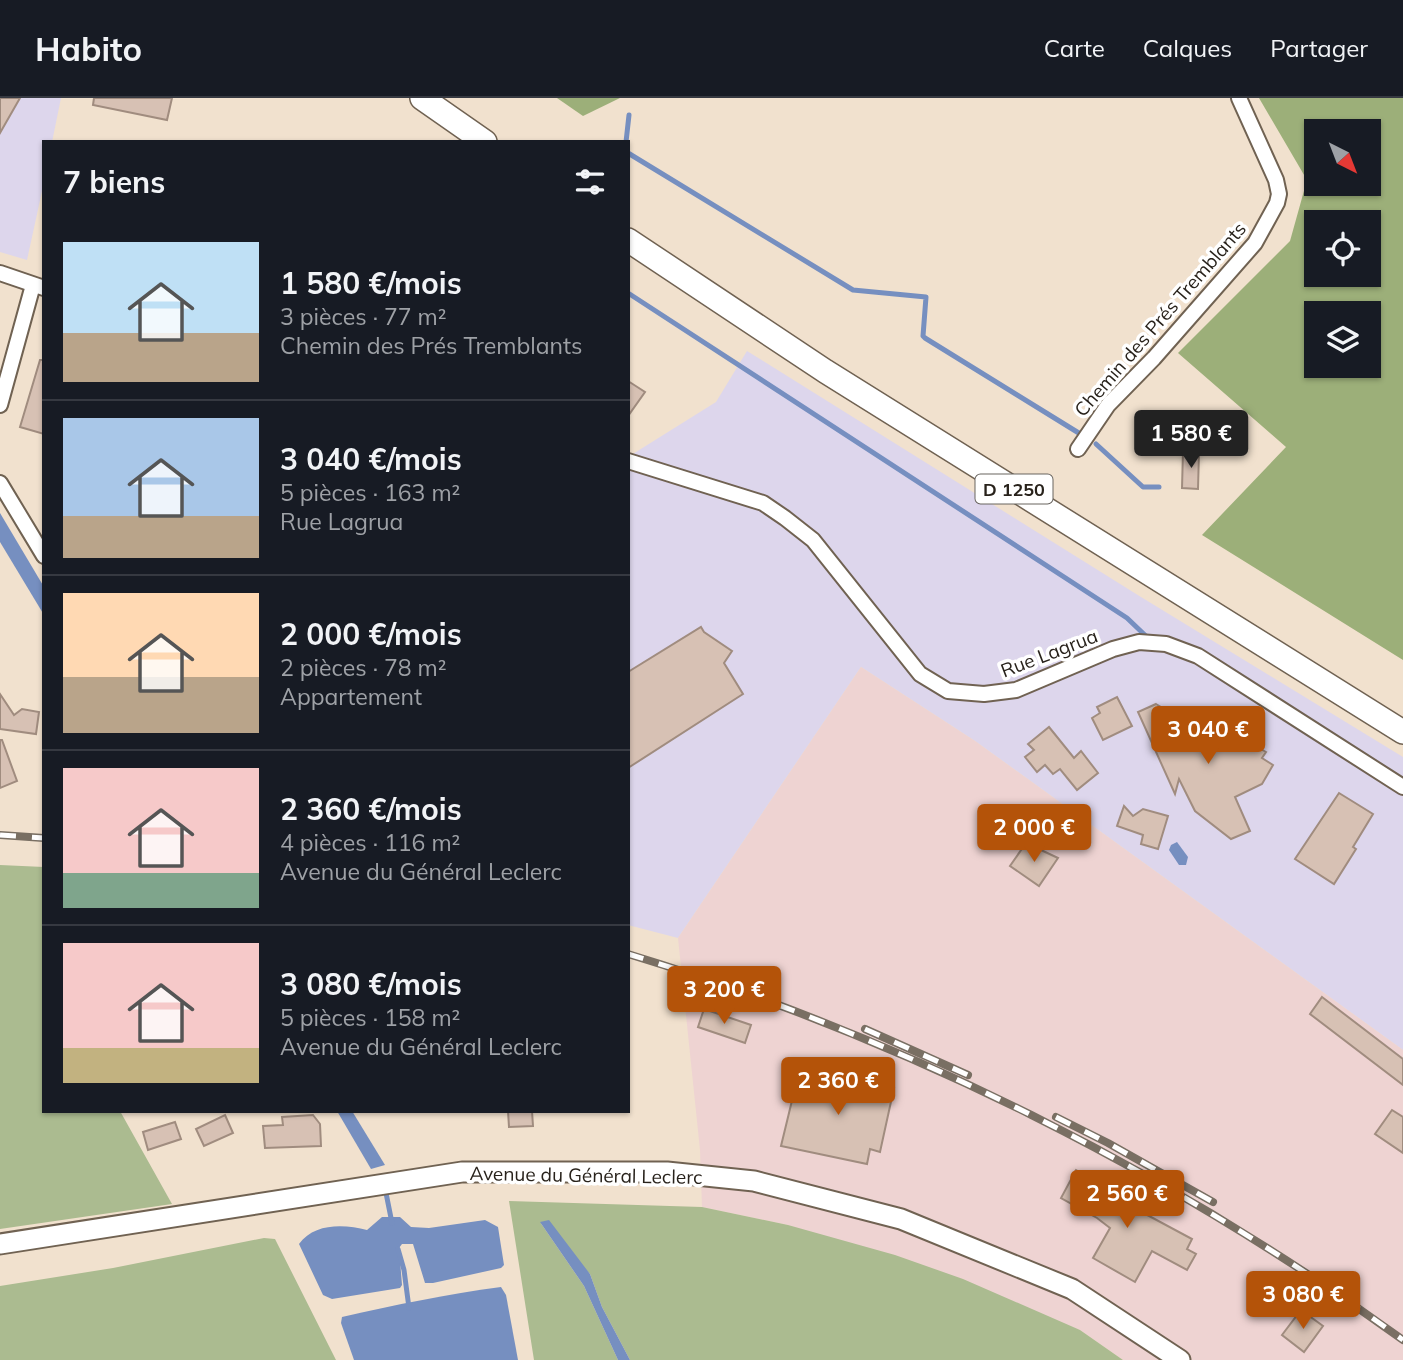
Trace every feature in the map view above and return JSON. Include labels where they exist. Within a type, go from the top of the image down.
[{"type":"main road","points":[[422,98],[482,140]]},
{"type":"main road","name":"D 1250","points":[[630,241],[836,378],[1403,732]]},
{"type":"main road","name":"Avenue du Général Leclerc","points":[[0,1244],[462,1172],[667,1172],[754,1181],[901,1219],[1072,1289],[1180,1360]]},
{"type":"street","name":"Chemin des Prés Tremblants","points":[[1078,449],[1108,405],[1239,263],[1270,219],[1279,194],[1276,180],[1239,98]]},
{"type":"street","points":[[0,274],[38,286],[0,405]]},
{"type":"street","name":"Rue Lagrua","points":[[630,462],[763,503],[785,518],[813,540],[920,674],[948,691],[984,694],[1016,690],[1113,649],[1139,642],[1167,644],[1198,656],[1403,787]]},
{"type":"street","points":[[0,483],[42,553]]},
{"type":"shaded area","points":[[0,98],[61,98],[52,140],[42,140],[42,191],[27,260],[0,252]]},
{"type":"shaded area","points":[[747,351],[1403,757],[1403,1050],[975,741],[861,667],[678,938],[630,926],[630,456],[716,402]]},
{"type":"shaded area","points":[[861,667],[975,741],[1403,1050],[1403,1360],[1123,1360],[1080,1330],[788,1225],[702,1207],[700,1150],[678,938]]},
{"type":"green space","points":[[557,98],[620,98],[583,116]]},
{"type":"green space","points":[[1259,98],[1403,98],[1403,660],[1202,535],[1286,447],[1178,353],[1290,241],[1304,191],[1304,196],[1381,196],[1381,119],[1304,119],[1304,175]]},
{"type":"green space","points":[[0,865],[42,867],[42,1113],[121,1113],[172,1204],[0,1229]]},
{"type":"green space","points":[[509,1201],[702,1207],[788,1225],[895,1255],[963,1279],[1080,1330],[1123,1360],[630,1360],[602,1307],[590,1274],[540,1222],[584,1286],[618,1360],[534,1360]]},
{"type":"green space","points":[[264,1238],[275,1239],[336,1360],[0,1360],[0,1286],[113,1268]]},
{"type":"water","points":[[0,513],[42,584],[42,612],[0,542]]},
{"type":"water","points":[[1177,842],[1188,857],[1186,865],[1179,865],[1169,850],[1171,845]]},
{"type":"water","points":[[338,1113],[353,1113],[385,1165],[371,1169]]},
{"type":"water","points":[[382,1217],[400,1217],[411,1227],[429,1228],[485,1220],[498,1227],[504,1265],[501,1268],[425,1283],[413,1244],[402,1244],[399,1248],[400,1288],[332,1299],[323,1295],[299,1244],[313,1232],[330,1227],[367,1230]]},
{"type":"water","points":[[549,1220],[590,1274],[602,1307],[630,1360],[618,1360],[584,1286],[540,1222]]},
{"type":"water","points":[[501,1287],[506,1295],[518,1360],[354,1360],[341,1323],[342,1317]]},
{"type":"building","points":[[0,98],[20,98],[0,133]]},
{"type":"building","points":[[94,98],[172,98],[167,120],[93,105]]},
{"type":"building","points":[[40,360],[42,360],[42,433],[20,427]]},
{"type":"building","points":[[630,382],[645,392],[630,413]]},
{"type":"building","points":[[1183,451],[1199,452],[1198,489],[1182,488]]},
{"type":"building","points":[[701,627],[704,632],[732,651],[724,663],[743,694],[630,767],[630,671]]},
{"type":"building","points":[[0,694],[14,715],[22,709],[39,712],[36,734],[0,729]]},
{"type":"building","points":[[1117,697],[1132,726],[1103,740],[1092,718],[1100,713],[1097,707]]},
{"type":"building","points":[[1156,704],[1192,726],[1201,723],[1210,743],[1222,721],[1250,739],[1248,742],[1266,752],[1262,758],[1273,765],[1262,784],[1235,797],[1250,831],[1231,839],[1195,811],[1179,779],[1175,794],[1138,712]]},
{"type":"building","points":[[1049,727],[1074,758],[1081,751],[1098,773],[1077,790],[1060,769],[1053,774],[1045,765],[1037,772],[1025,757],[1034,750],[1028,744]]},
{"type":"building","points":[[0,740],[17,781],[0,788]]},
{"type":"building","points":[[1339,793],[1373,814],[1353,847],[1356,849],[1334,884],[1295,859]]},
{"type":"building","points":[[1124,806],[1133,816],[1143,809],[1168,816],[1158,849],[1141,844],[1143,835],[1117,826]]},
{"type":"building","points":[[1026,843],[1058,858],[1039,886],[1010,866]]},
{"type":"building","points":[[1322,997],[1403,1059],[1403,1085],[1310,1014]]},
{"type":"building","points":[[704,1009],[751,1025],[745,1043],[698,1027]]},
{"type":"building","points":[[813,1070],[894,1088],[880,1152],[870,1149],[867,1164],[781,1146],[797,1080],[810,1083]]},
{"type":"building","points":[[1392,1110],[1403,1117],[1403,1153],[1375,1134]]},
{"type":"building","points":[[508,1113],[532,1113],[533,1126],[509,1127]]},
{"type":"building","points":[[225,1115],[233,1133],[204,1146],[196,1129]]},
{"type":"building","points":[[313,1115],[320,1124],[321,1146],[265,1148],[263,1126],[283,1125],[282,1117]]},
{"type":"building","points":[[175,1122],[181,1139],[148,1150],[143,1132]]},
{"type":"building","points":[[1076,1170],[1110,1189],[1108,1194],[1192,1239],[1187,1249],[1196,1254],[1187,1270],[1152,1251],[1135,1282],[1093,1258],[1110,1228],[1061,1198]]},
{"type":"building","points":[[1301,1310],[1323,1326],[1304,1352],[1282,1335]]},
{"type":"waterway","points":[[626,140],[629,115]]},
{"type":"waterway","points":[[630,154],[853,290],[926,297],[925,338],[1082,435]]},
{"type":"waterway","points":[[630,294],[1127,618],[1149,639]]},
{"type":"waterway","points":[[1096,444],[1143,487],[1159,487]]},
{"type":"waterway","points":[[385,1188],[392,1223]]},
{"type":"waterway","points":[[398,1249],[409,1308]]},
{"type":"railway","points":[[0,835],[42,838]]},
{"type":"railway","points":[[630,955],[833,1026],[933,1068],[1032,1115],[1222,1220],[1314,1278],[1403,1340]]},
{"type":"railway","points":[[865,1029],[968,1075]]},
{"type":"railway","points":[[1056,1117],[1213,1202]]}]
